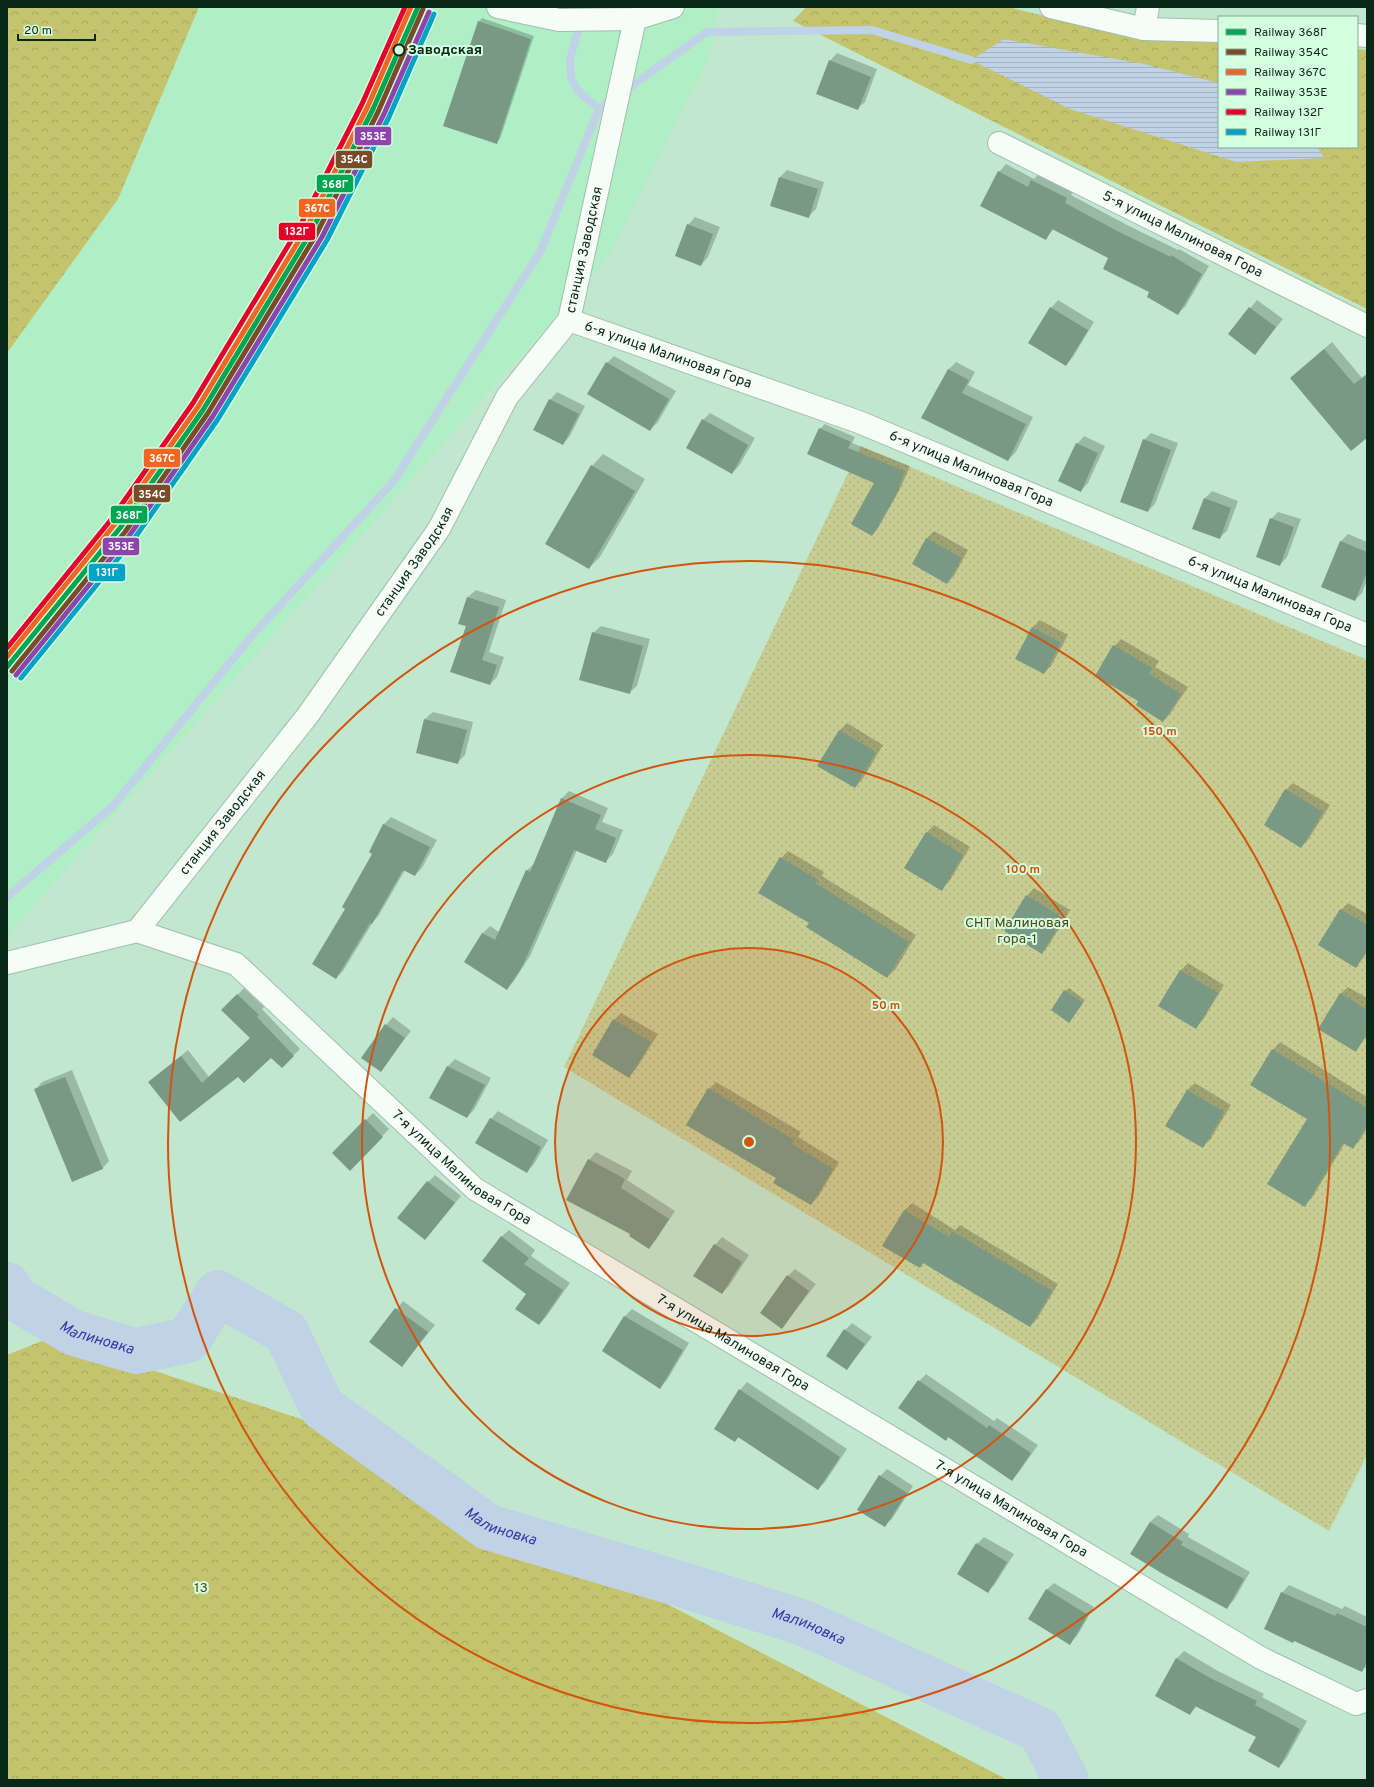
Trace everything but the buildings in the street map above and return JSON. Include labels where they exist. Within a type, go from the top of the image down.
[{"type":"street","points":[[498,7],[559,20],[635,19],[673,7]]},
{"type":"street","points":[[1051,7],[1144,29],[1218,31]]},
{"type":"street","points":[[1144,29],[1148,7]]},
{"type":"street","name":"станция Заводская","points":[[137,931],[308,715],[439,529],[507,397],[570,320],[635,19]]},
{"type":"street","name":"5-я улица Малиновая Гора","points":[[999,143],[1367,326]]},
{"type":"street","name":"6-я улица Малиновая Гора","points":[[570,320],[859,422],[1367,635]]},
{"type":"street","points":[[7,964],[137,931]]},
{"type":"street","name":"7-я улица Малиновая Гора","points":[[137,931],[236,964],[475,1189],[1261,1658],[1356,1704],[1367,1700]]},
{"type":"shaded area","points":[[199,7],[719,7],[711,54],[606,260],[7,936],[7,353],[118,199]]},
{"type":"green space","points":[[7,7],[199,7],[118,199],[7,353]]},
{"type":"green space","points":[[806,7],[1008,7],[1142,40],[1218,43],[1218,148],[1358,148],[1358,49],[1367,50],[1367,309],[793,21]]},
{"type":"green space","name":"СНТ Малиновая гора-1","points":[[861,446],[1367,660],[1367,1455],[1329,1531],[564,1067]]},
{"type":"green space","name":"13","points":[[52,1337],[322,1426],[1008,1780],[7,1780],[7,1355]]},
{"type":"water","points":[[1004,39],[1144,64],[1218,83],[1218,148],[1318,148],[1324,158],[1236,162],[1070,109],[971,60]]},
{"type":"waterway","points":[[579,7],[578,31],[570,59],[571,78],[578,91],[599,109]]},
{"type":"waterway","points":[[623,92],[707,32],[872,30],[971,60]]},
{"type":"waterway","points":[[7,897],[113,806],[250,638],[393,482],[540,252],[599,109],[613,99]]},
{"type":"waterway","name":"Малиновка","points":[[7,1285],[15,1298],[74,1333],[136,1351],[188,1340],[218,1293],[286,1332],[322,1407],[488,1527],[680,1584],[804,1623],[1040,1730],[1066,1780]]},
{"type":"rail line","name":"132Г","points":[[7,648],[110,521],[193,403],[300,226],[362,104],[405,7]]},
{"type":"rail line","name":"367С","points":[[7,657],[115,524],[198,407],[306,229],[368,106],[411,7]]},
{"type":"rail line","name":"368Г","points":[[7,667],[120,528],[203,410],[311,232],[373,109],[418,7]]},
{"type":"rail line","name":"354С","points":[[12,671],[125,532],[208,413],[316,235],[378,112],[423,9]]},
{"type":"rail line","name":"353Е","points":[[16,675],[129,536],[213,416],[322,237],[384,114],[429,12]]},
{"type":"rail line","name":"131Г","points":[[21,678],[134,539],[218,419],[327,240],[389,117],[434,14]]},
{"type":"place","name":"Заводская","points":[[399,50]]}]
